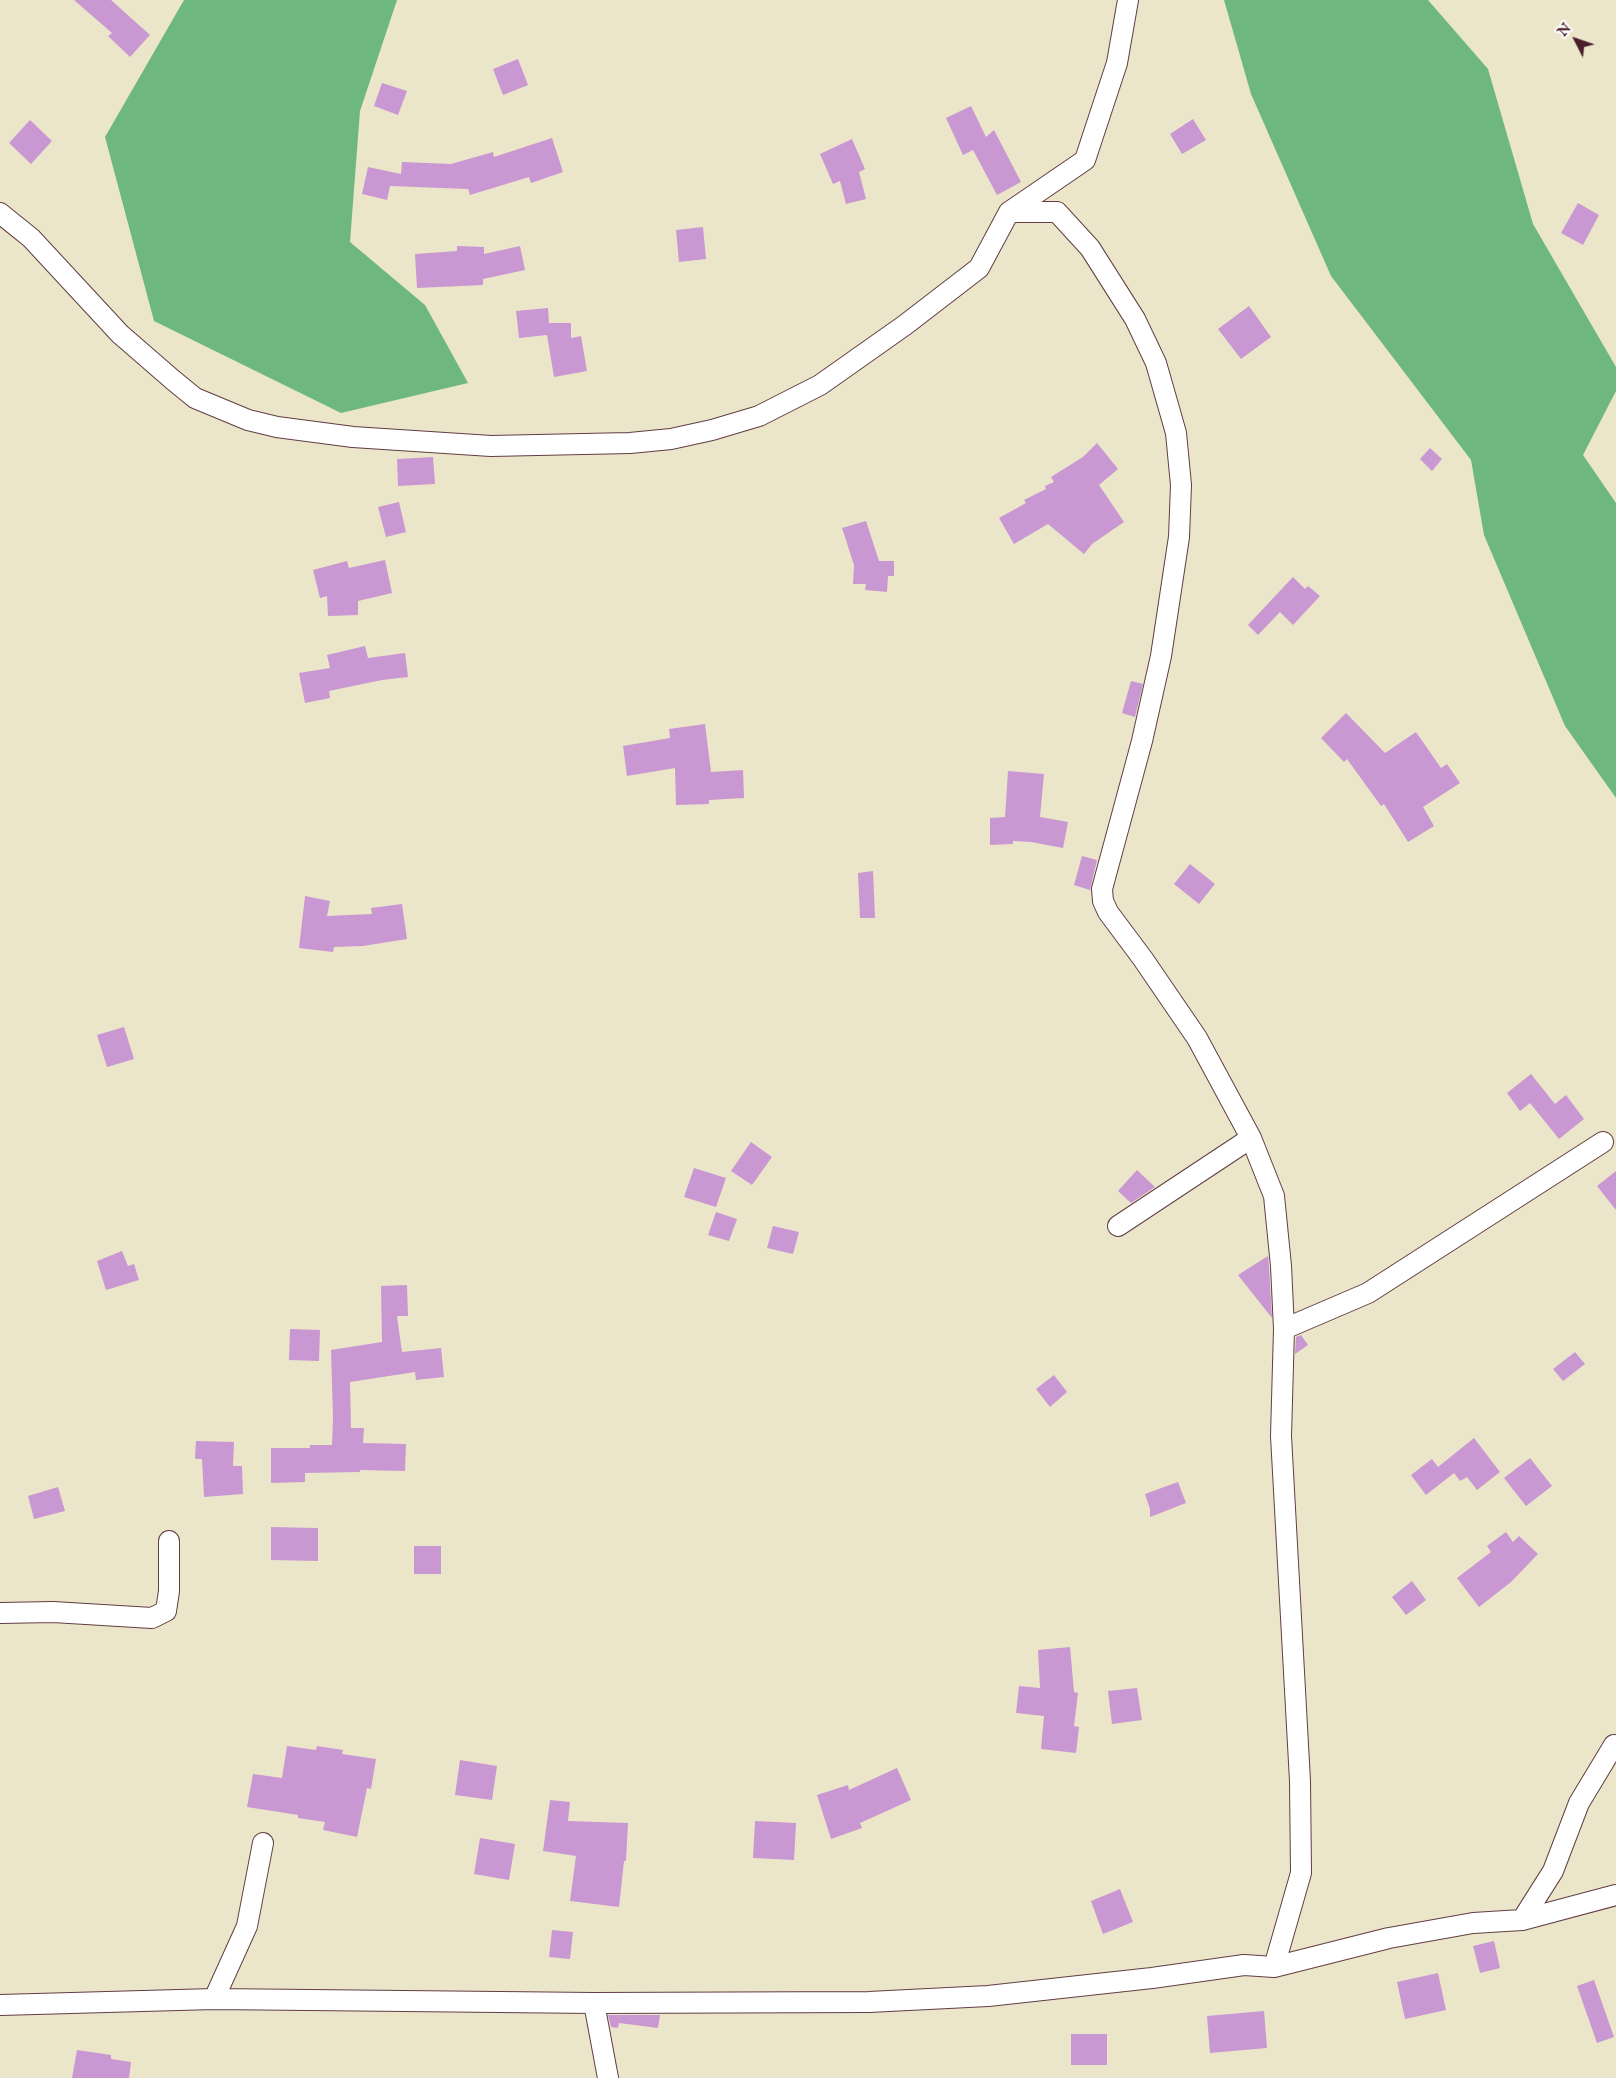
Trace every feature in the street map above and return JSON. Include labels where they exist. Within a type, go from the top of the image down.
[{"type":"street","points":[[0,213],[31,238],[120,334],[196,398],[248,420],[277,428],[353,437],[500,446],[630,443],[671,439],[759,416],[820,385],[979,268],[1009,212],[1085,160],[1117,63],[1128,0]]},
{"type":"street","points":[[1009,212],[1057,212],[1090,248],[1135,319],[1156,363],[1176,433],[1181,485],[1180,537],[1161,656],[1142,741],[1102,889],[1103,901],[1108,912],[1197,1038],[1251,1138],[1274,1196],[1279,1241],[1284,1329],[1281,1436],[1300,1780],[1301,1873],[1274,1967]]},
{"type":"street","points":[[1118,1226],[1251,1138]]},
{"type":"street","points":[[1284,1329],[1368,1293],[1603,1142]]},
{"type":"street","points":[[0,1613],[53,1612],[152,1618],[166,1612],[169,1591],[169,1541]]},
{"type":"street","points":[[1522,1920],[1553,1871],[1580,1803],[1614,1745]]},
{"type":"street","points":[[214,1999],[247,1926],[262,1843]]},
{"type":"street","points":[[0,2005],[214,1999],[594,2003],[869,2002],[988,1996],[1152,1978],[1244,1965],[1274,1967],[1389,1938],[1473,1923],[1522,1920],[1616,1895]]},
{"type":"street","points":[[594,2003],[608,2078]]},
{"type":"green space","points":[[184,0],[397,0],[360,111],[350,242],[425,305],[468,383],[341,413],[154,321],[105,137]]},
{"type":"green space","points":[[1224,0],[1428,0],[1488,69],[1533,224],[1616,367],[1616,391],[1583,455],[1616,503],[1616,798],[1565,726],[1484,535],[1471,460],[1331,276],[1251,94]]},
{"type":"building","points":[[74,0],[111,0],[150,35],[130,57],[108,36],[112,33]]},
{"type":"building","points":[[518,59],[528,85],[503,95],[493,69]]},
{"type":"building","points":[[382,83],[407,91],[398,115],[374,106]]},
{"type":"building","points":[[971,106],[986,137],[994,130],[1021,182],[997,195],[973,150],[963,155],[946,118]]},
{"type":"building","points":[[1193,119],[1206,140],[1182,154],[1170,134]]},
{"type":"building","points":[[30,120],[52,141],[31,164],[9,143]]},
{"type":"building","points":[[552,138],[563,172],[531,183],[529,177],[470,195],[468,189],[390,186],[387,200],[362,194],[368,167],[401,174],[402,162],[451,164],[493,152],[494,157]]},
{"type":"building","points":[[852,139],[865,169],[859,172],[866,199],[846,204],[840,181],[833,184],[820,154]]},
{"type":"building","points":[[1578,203],[1599,215],[1583,245],[1561,233]]},
{"type":"building","points":[[703,227],[706,259],[679,262],[676,230]]},
{"type":"building","points":[[457,246],[484,247],[484,254],[520,246],[525,270],[483,279],[483,285],[417,288],[415,254],[457,251]]},
{"type":"building","points":[[1249,306],[1271,337],[1241,359],[1218,329]]},
{"type":"building","points":[[548,308],[549,323],[571,323],[571,338],[581,336],[587,371],[554,377],[547,335],[519,338],[516,311]]},
{"type":"building","points":[[1097,443],[1118,469],[1099,485],[1124,522],[1092,544],[1084,554],[1048,524],[1014,544],[999,518],[1026,503],[1024,500],[1046,489],[1045,486],[1054,482],[1051,477],[1083,457]]},
{"type":"building","points":[[1430,448],[1442,459],[1432,471],[1420,459]]},
{"type":"building","points":[[433,457],[435,484],[398,486],[397,459]]},
{"type":"building","points":[[399,502],[406,532],[386,537],[378,507]]},
{"type":"building","points":[[866,521],[879,561],[894,561],[894,576],[888,576],[887,592],[865,590],[866,584],[853,584],[854,565],[842,528]]},
{"type":"building","points":[[385,560],[392,593],[358,601],[358,615],[328,616],[327,596],[320,598],[313,570],[347,561],[349,568]]},
{"type":"building","points":[[1293,577],[1305,589],[1308,586],[1320,596],[1293,625],[1280,612],[1258,635],[1248,625]]},
{"type":"building","points":[[365,646],[368,658],[405,653],[408,677],[382,680],[329,691],[330,698],[305,703],[299,673],[330,668],[327,655]]},
{"type":"building","points":[[1131,681],[1143,684],[1135,717],[1122,713]]},
{"type":"building","points":[[1346,713],[1385,753],[1416,732],[1441,768],[1447,764],[1460,783],[1423,807],[1434,826],[1408,842],[1384,804],[1381,806],[1347,759],[1344,762],[1321,738]]},
{"type":"building","points":[[705,724],[711,772],[743,770],[744,798],[709,800],[709,804],[676,805],[675,768],[627,776],[623,746],[670,738],[669,729]]},
{"type":"building","points":[[1008,771],[1044,774],[1040,817],[1068,822],[1063,848],[1031,842],[1013,841],[1013,844],[990,845],[990,818],[1005,817]]},
{"type":"building","points":[[1082,856],[1097,860],[1090,890],[1074,885]]},
{"type":"building","points":[[1190,864],[1215,884],[1199,904],[1174,884]]},
{"type":"building","points":[[873,871],[875,918],[860,918],[858,873]]},
{"type":"building","points":[[305,896],[330,901],[327,916],[372,914],[371,908],[402,904],[407,939],[363,946],[334,947],[333,952],[299,948]]},
{"type":"building","points":[[124,1027],[134,1059],[107,1067],[97,1035]]},
{"type":"building","points":[[1531,1074],[1555,1104],[1566,1095],[1584,1119],[1559,1139],[1530,1103],[1520,1111],[1507,1093]]},
{"type":"building","points":[[751,1142],[772,1157],[752,1185],[731,1171]]},
{"type":"building","points":[[694,1168],[726,1178],[716,1207],[684,1197]]},
{"type":"building","points":[[1137,1170],[1155,1187],[1131,1203],[1118,1191]]},
{"type":"building","points":[[1616,1171],[1616,1210],[1597,1186]]},
{"type":"building","points":[[716,1212],[737,1219],[729,1241],[708,1235]]},
{"type":"building","points":[[773,1226],[799,1232],[793,1254],[767,1248]]},
{"type":"building","points":[[122,1251],[128,1266],[134,1264],[139,1280],[106,1290],[97,1261]]},
{"type":"building","points":[[1268,1256],[1269,1267],[1272,1318],[1238,1275]]},
{"type":"building","points":[[407,1285],[408,1316],[397,1316],[402,1352],[441,1348],[444,1377],[416,1380],[415,1372],[350,1382],[351,1428],[364,1428],[363,1443],[406,1444],[405,1471],[360,1470],[360,1472],[305,1473],[305,1482],[271,1483],[271,1448],[310,1448],[310,1445],[332,1445],[331,1350],[382,1342],[381,1286]]},
{"type":"building","points":[[290,1329],[320,1330],[319,1361],[289,1360]]},
{"type":"building","points":[[1301,1335],[1308,1345],[1295,1354],[1296,1337]]},
{"type":"building","points":[[1575,1352],[1585,1364],[1563,1381],[1553,1369]]},
{"type":"building","points":[[1054,1375],[1067,1392],[1050,1407],[1036,1389]]},
{"type":"building","points":[[1474,1438],[1500,1472],[1477,1490],[1467,1477],[1460,1481],[1454,1473],[1426,1495],[1411,1475],[1432,1459],[1438,1467]]},
{"type":"building","points":[[196,1441],[234,1442],[233,1466],[242,1466],[243,1494],[204,1497],[202,1459],[195,1459]]},
{"type":"building","points":[[1530,1458],[1552,1486],[1526,1506],[1504,1478]]},
{"type":"building","points":[[1178,1482],[1186,1503],[1150,1517],[1150,1509],[1145,1494]]},
{"type":"building","points":[[58,1487],[65,1511],[34,1519],[28,1496]]},
{"type":"building","points":[[271,1527],[318,1528],[318,1561],[271,1560]]},
{"type":"building","points":[[1506,1532],[1513,1542],[1519,1536],[1538,1554],[1511,1582],[1479,1607],[1457,1578],[1491,1552],[1487,1546]]},
{"type":"building","points":[[414,1546],[441,1546],[441,1574],[414,1574]]},
{"type":"building","points":[[1412,1581],[1426,1600],[1406,1615],[1392,1597]]},
{"type":"building","points":[[1070,1647],[1074,1692],[1078,1693],[1074,1726],[1079,1727],[1076,1753],[1041,1749],[1044,1716],[1016,1713],[1019,1686],[1040,1688],[1038,1650]]},
{"type":"building","points":[[1137,1688],[1142,1720],[1112,1724],[1108,1691]]},
{"type":"building","points":[[287,1746],[316,1750],[317,1746],[343,1750],[342,1754],[376,1759],[371,1789],[367,1788],[357,1837],[323,1830],[325,1822],[298,1818],[298,1815],[247,1807],[253,1774],[282,1778]]},
{"type":"building","points":[[460,1760],[497,1766],[492,1800],[455,1795]]},
{"type":"building","points":[[897,1768],[911,1800],[860,1823],[862,1828],[831,1839],[817,1795],[848,1785],[849,1790]]},
{"type":"building","points":[[550,1800],[570,1802],[568,1821],[628,1823],[626,1861],[624,1861],[619,1907],[570,1901],[576,1856],[543,1851]]},
{"type":"building","points":[[755,1821],[796,1823],[794,1860],[753,1858]]},
{"type":"building","points":[[480,1838],[515,1844],[509,1880],[474,1874]]},
{"type":"building","points":[[1120,1889],[1133,1922],[1103,1934],[1091,1901]]},
{"type":"building","points":[[552,1930],[573,1932],[570,1959],[549,1957]]},
{"type":"building","points":[[1494,1941],[1500,1968],[1480,1973],[1473,1946]]},
{"type":"building","points":[[1438,1973],[1446,2010],[1405,2019],[1397,1982]]},
{"type":"building","points":[[1594,1980],[1614,2037],[1597,2043],[1577,1986]]},
{"type":"building","points":[[1264,2011],[1267,2048],[1210,2053],[1207,2016]]},
{"type":"building","points":[[608,2015],[660,2015],[658,2028],[619,2023],[618,2028],[611,2027]]},
{"type":"building","points":[[1071,2034],[1107,2034],[1107,2065],[1071,2065]]},
{"type":"building","points":[[77,2050],[111,2055],[111,2059],[131,2062],[129,2078],[72,2078]]}]
